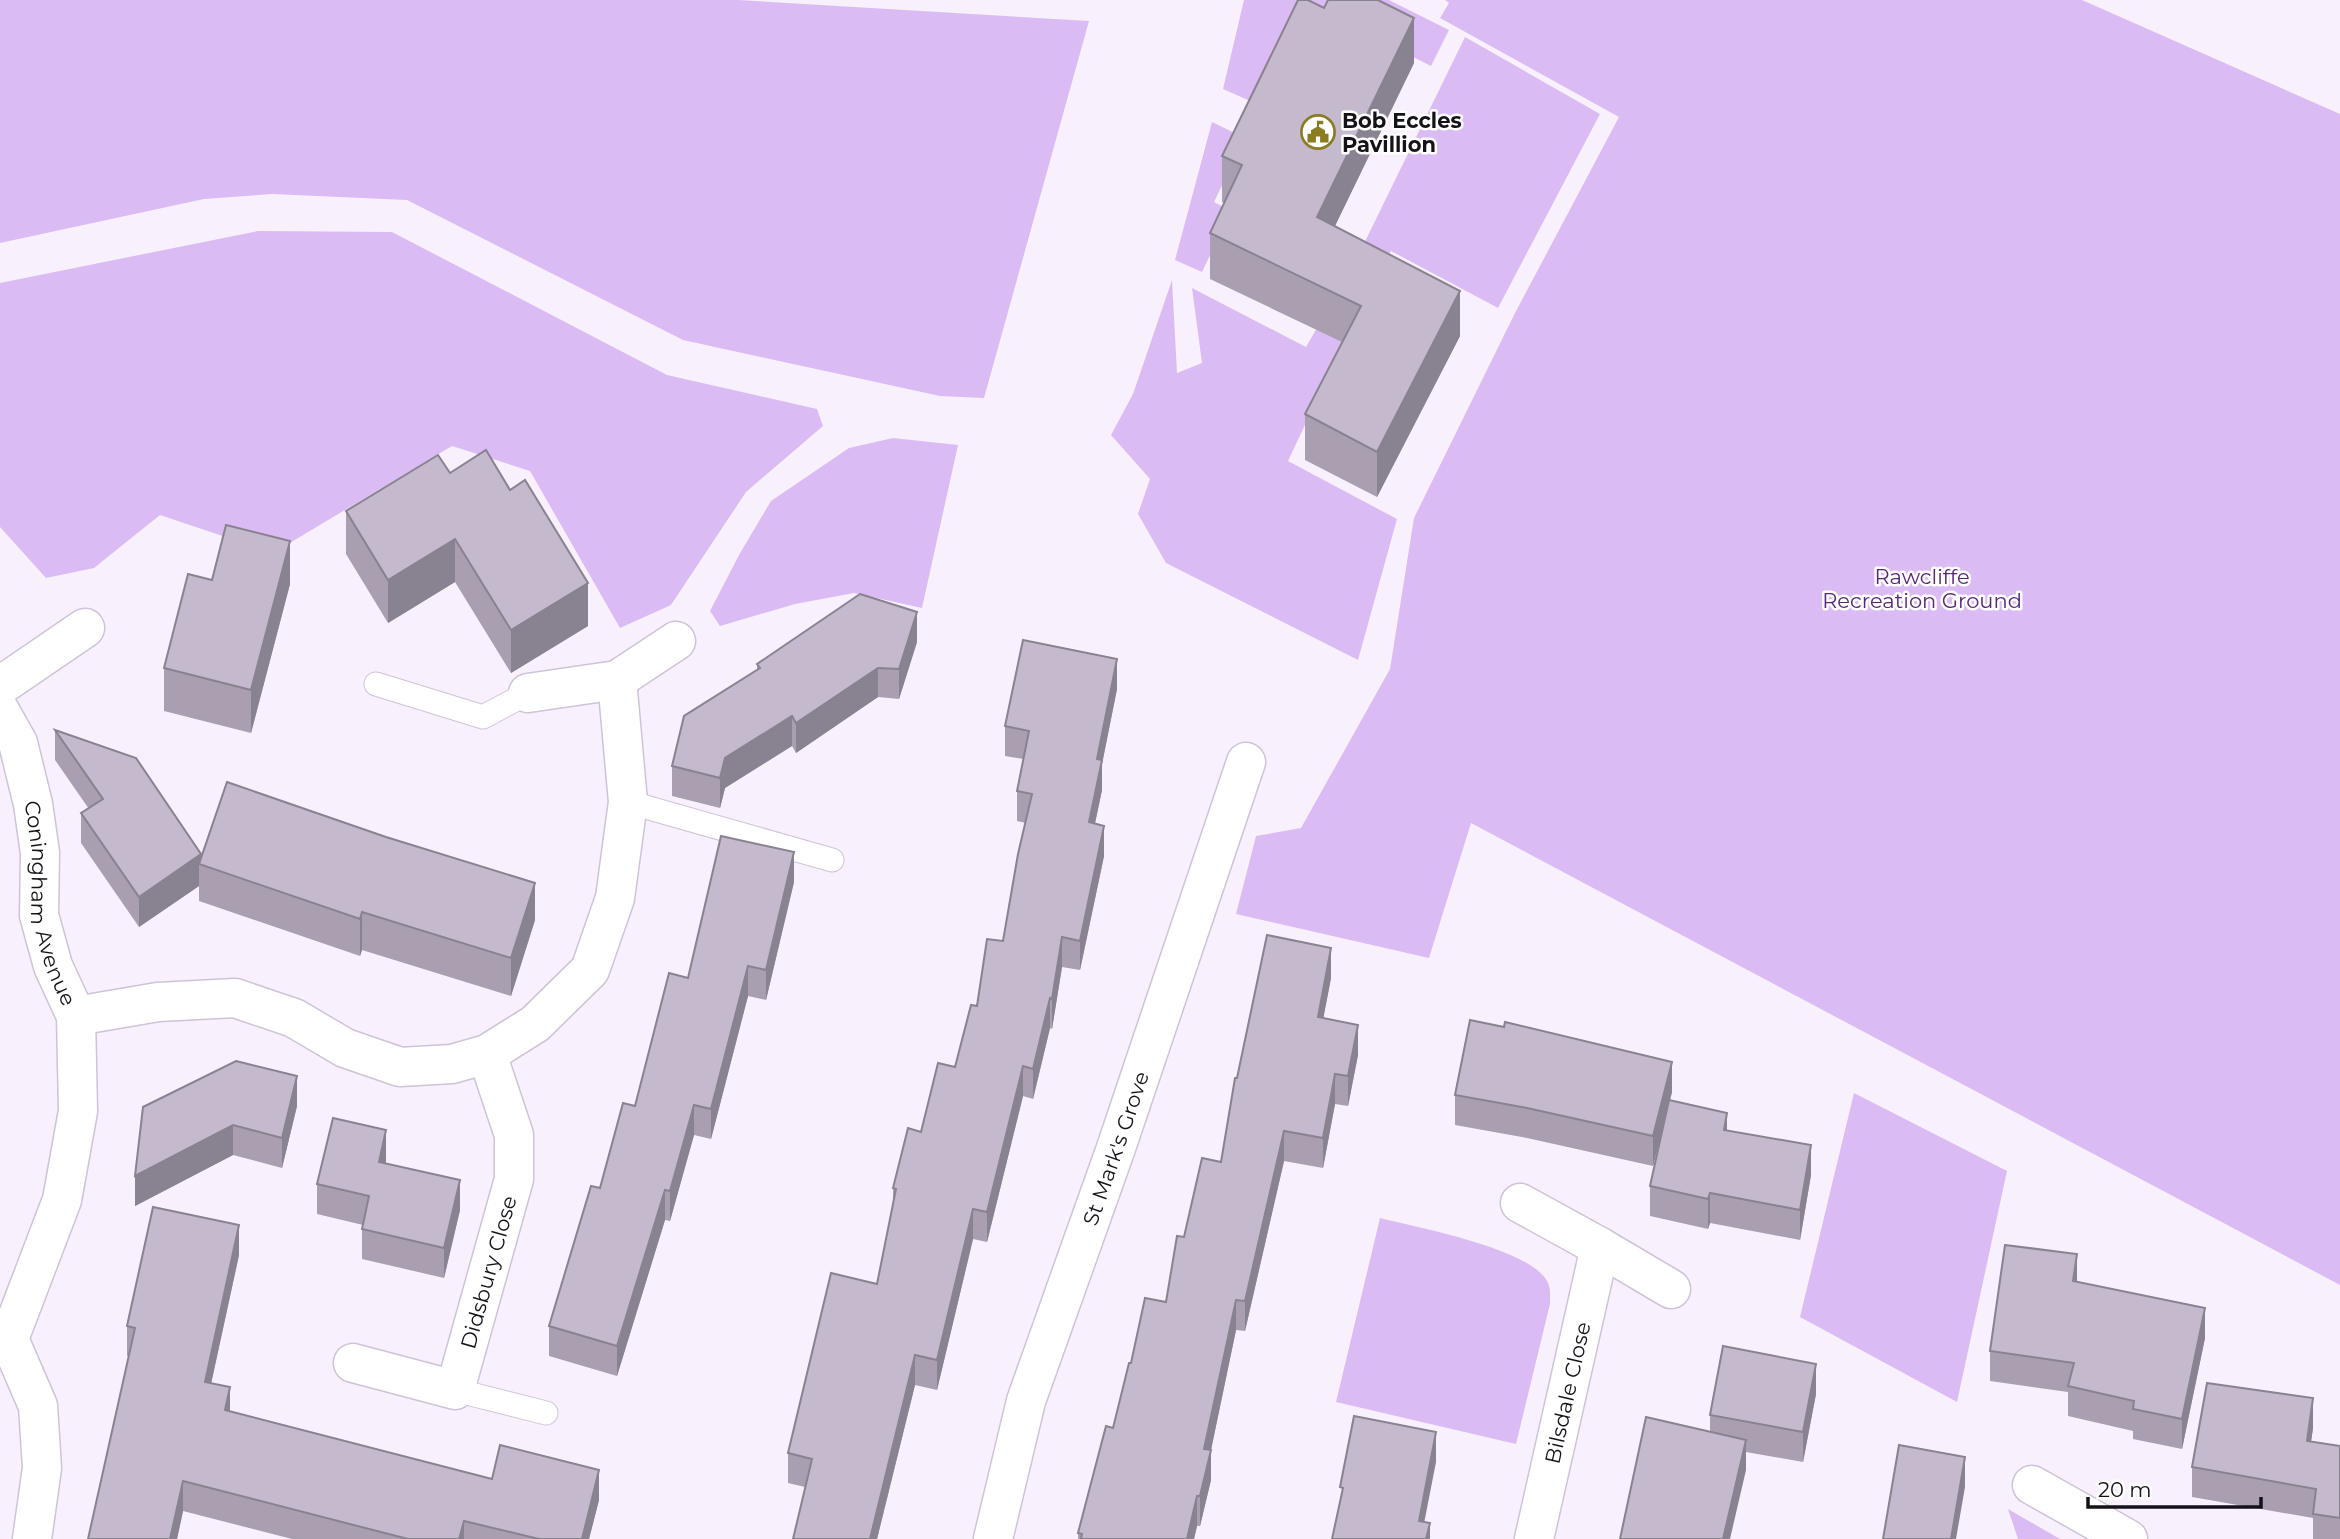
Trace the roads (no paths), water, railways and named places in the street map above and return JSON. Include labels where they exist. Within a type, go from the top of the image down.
[{"type":"street","points":[[0,686],[85,628]]},
{"type":"street","points":[[528,693],[617,680],[676,641]]},
{"type":"street","points":[[76,1016],[158,1002],[234,999],[294,1017],[345,1048],[400,1067],[452,1064],[487,1054],[535,1024],[590,970],[615,898],[628,803],[617,680]]},
{"type":"street","name":"Coningham Avenue","points":[[0,711],[18,743],[33,804],[40,853],[39,915],[53,966],[76,1016],[78,1111],[62,1200],[5,1339],[38,1406],[42,1468],[32,1539]]},
{"type":"street","name":"St Mark's Grove","points":[[993,1539],[1026,1401],[1116,1148],[1246,762]]},
{"type":"street","name":"Didsbury Close","points":[[455,1390],[514,1179],[514,1135],[487,1054]]},
{"type":"street","points":[[1520,1203],[1671,1289]]},
{"type":"street","name":"Bilsdale Close","points":[[1534,1539],[1600,1247]]},
{"type":"street","points":[[353,1363],[455,1390]]},
{"type":"street","points":[[2032,1485],[2128,1539]]},
{"type":"lane","points":[[376,684],[483,717],[528,693]]},
{"type":"lane","points":[[628,803],[832,860]]},
{"type":"lane","points":[[455,1390],[546,1413]]},
{"type":"place","name":"Bob Eccles Pavillion","points":[[1318,132]]},
{"type":"park label","name":"Rawcliffe Recreation Ground","points":[[1922,588]]}]
